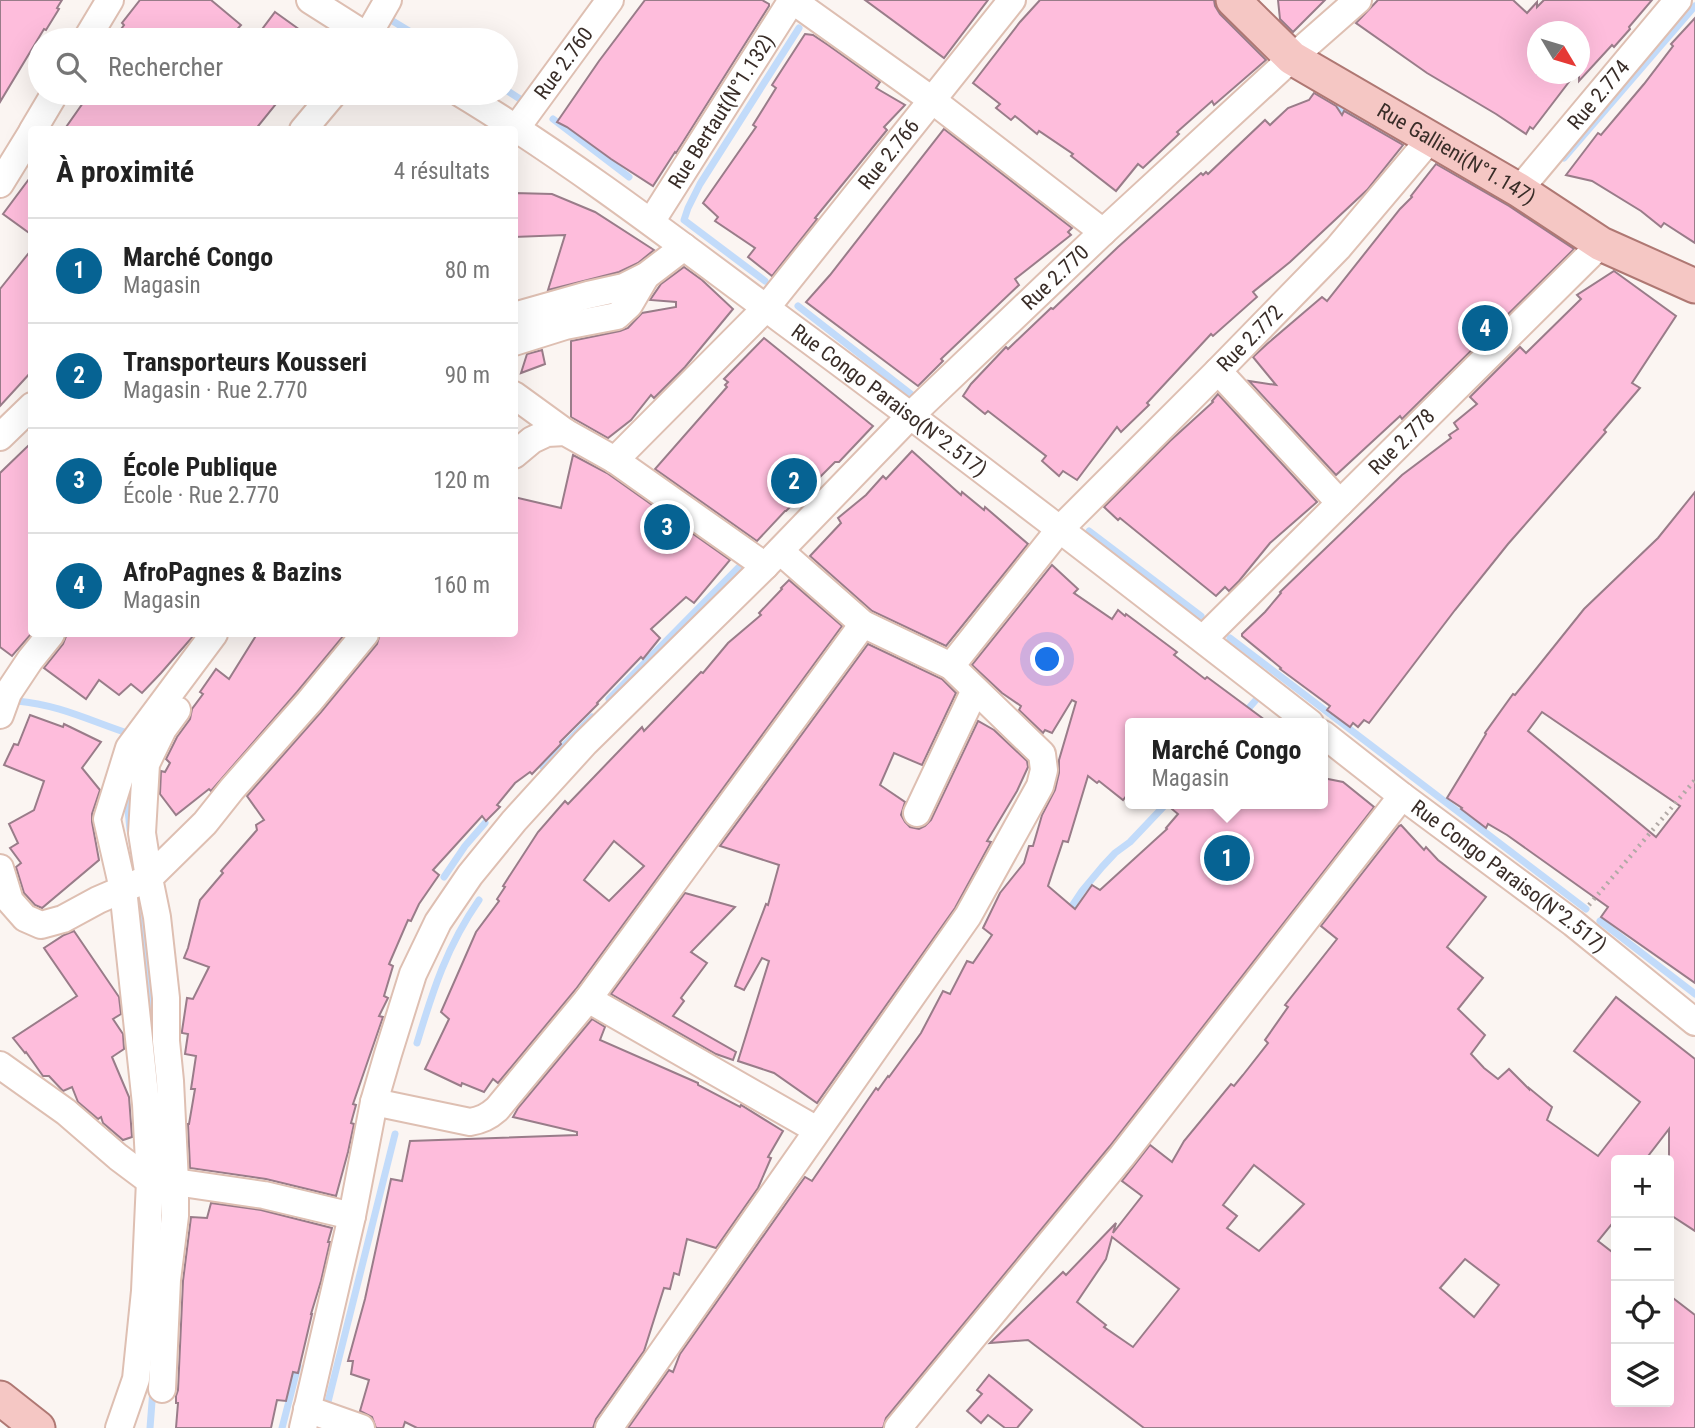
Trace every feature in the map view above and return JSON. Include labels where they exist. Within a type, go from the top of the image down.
[{"type":"main road","name":"Rue Gallieni(N°1.147)","points":[[1233,0],[1292,58],[1519,190],[1601,244],[1695,286]]},
{"type":"main road","points":[[0,1398],[38,1428]]},
{"type":"street","points":[[93,28],[110,0]]},
{"type":"street","points":[[310,0],[352,28]]},
{"type":"street","points":[[374,28],[388,0]]},
{"type":"street","name":"Rue 2.760","points":[[516,126],[610,0]]},
{"type":"street","points":[[792,0],[932,100],[1103,232]]},
{"type":"street","name":"Rue Bertaut(N°1.132)","points":[[651,222],[792,0]]},
{"type":"street","name":"Rue 2.766","points":[[615,460],[766,308],[1012,0]]},
{"type":"street","name":"Rue 2.770","points":[[305,1419],[352,1216],[374,1102],[413,974],[438,922],[470,875],[514,821],[585,743],[773,558],[911,415],[1103,232],[1358,0]]},
{"type":"street","name":"Rue 2.774","points":[[1519,190],[1678,0]]},
{"type":"street","points":[[35,126],[48,105]]},
{"type":"street","points":[[306,126],[324,105]]},
{"type":"street","name":"Rue Congo Paraiso(N°2.517)","points":[[479,105],[512,126]]},
{"type":"street","name":"Rue Congo Paraiso(N°2.517)","points":[[518,130],[651,222],[911,415],[1304,718]]},
{"type":"street","points":[[0,184],[28,138]]},
{"type":"street","name":"Rue 2.772","points":[[951,666],[1059,530],[1338,248],[1431,138]]},
{"type":"street","name":"Rue 2.778","points":[[1203,639],[1601,244]]},
{"type":"street","points":[[518,315],[624,287],[646,276],[684,247]]},
{"type":"street","points":[[518,341],[565,326],[617,316],[629,305],[646,276]]},
{"type":"street","points":[[1218,371],[1340,503]]},
{"type":"street","points":[[518,398],[565,432],[773,558],[863,624],[951,666],[1042,754],[1044,770],[1040,786],[968,916],[609,1428]]},
{"type":"street","points":[[0,437],[28,410]]},
{"type":"street","points":[[518,452],[532,440],[547,433],[565,432]]},
{"type":"street","points":[[374,1102],[470,1122],[489,1116],[497,1109],[588,999],[863,624]]},
{"type":"street","points":[[0,715],[8,693],[7,676],[30,660],[49,637]]},
{"type":"street","points":[[162,1389],[167,1280],[175,1216],[163,1181],[146,1104],[123,889],[107,818],[129,748],[212,637]]},
{"type":"street","points":[[119,1428],[136,1379],[145,1291],[163,1181],[170,1082],[166,999],[157,917],[142,833],[146,764],[163,729],[233,637]]},
{"type":"street","points":[[0,868],[10,901],[25,918],[41,925],[63,919],[149,878],[205,823],[363,637]]},
{"type":"street","points":[[916,813],[975,690]]},
{"type":"street","name":"Rue Congo Paraiso(N°2.517)","points":[[1328,738],[1573,923],[1695,1022]]},
{"type":"street","points":[[898,1428],[1122,1156],[1402,796]]},
{"type":"street","points":[[588,999],[817,1130]]},
{"type":"street","points":[[0,1065],[66,1112],[118,1157],[163,1181],[264,1195],[352,1216]]},
{"type":"street","points":[[305,1419],[361,1428]]},
{"type":"path","points":[[1573,923],[1695,780]]},
{"type":"building","points":[[0,0],[62,0],[47,28],[28,28],[28,56],[0,102]]},
{"type":"building","points":[[140,0],[211,0],[241,25],[238,28],[122,28],[122,23]]},
{"type":"building","points":[[645,0],[762,0],[769,4],[653,186],[557,122]]},
{"type":"building","points":[[865,0],[988,0],[944,58]]},
{"type":"building","points":[[1040,0],[1214,0],[1220,14],[1266,60],[1214,105],[1212,101],[1177,132],[1179,134],[1143,168],[1138,164],[1116,191],[1071,156],[1073,154],[1039,131],[1037,134],[1015,116],[1011,120],[996,108],[1000,104],[973,83]]},
{"type":"building","points":[[1278,0],[1325,0],[1293,32],[1280,19]]},
{"type":"building","points":[[1378,0],[1513,0],[1527,13],[1537,2],[1537,7],[1544,0],[1652,0],[1614,47],[1612,45],[1590,69],[1590,21],[1527,21],[1527,84],[1567,84],[1533,129],[1530,127],[1526,134],[1427,73],[1356,23]]},
{"type":"building","points":[[275,12],[297,28],[263,28]]},
{"type":"building","points":[[1695,18],[1695,243],[1664,223],[1661,227],[1641,211],[1592,181],[1566,175],[1598,133],[1601,135],[1644,84],[1673,46],[1671,44]]},
{"type":"building","points":[[805,34],[813,35],[828,45],[880,82],[876,88],[905,105],[884,127],[887,130],[815,218],[817,219],[772,276],[748,257],[755,248],[715,221],[718,217],[703,203],[756,127],[753,125],[776,88],[772,85]]},
{"type":"building","points":[[1314,93],[1336,106],[1342,115],[1344,111],[1403,145],[1367,190],[1290,262],[1253,292],[1257,297],[1213,336],[1211,334],[1147,403],[1149,405],[1121,432],[1117,427],[1077,480],[1063,471],[1059,476],[1042,461],[1046,456],[988,411],[985,414],[963,396],[1006,347],[1008,349],[1053,309],[1201,173],[1208,174],[1265,120],[1270,125],[1288,108],[1309,100]]},
{"type":"building","points":[[82,105],[275,105],[258,126],[67,126]]},
{"type":"building","points":[[944,129],[1072,228],[1068,232],[1071,235],[1015,279],[1019,285],[941,359],[943,361],[918,386],[806,302]]},
{"type":"building","points":[[1436,164],[1509,206],[1574,249],[1402,419],[1400,416],[1336,475],[1249,381],[1276,385],[1253,357],[1322,297],[1327,301]]},
{"type":"building","points":[[28,180],[28,232],[3,214]]},
{"type":"building","points":[[518,193],[552,194],[595,212],[654,250],[638,263],[619,272],[548,290],[565,235],[518,237]]},
{"type":"building","points":[[28,254],[28,375],[0,406],[0,289]]},
{"type":"building","points":[[684,267],[733,309],[685,367],[654,398],[651,395],[631,420],[608,438],[571,417],[571,341],[620,331],[628,328],[642,313],[676,307],[676,302],[650,300],[661,284]]},
{"type":"building","points":[[1614,271],[1676,316],[1632,383],[1640,388],[1604,430],[1606,432],[1508,544],[1369,723],[1364,720],[1358,727],[1353,723],[1350,727],[1327,710],[1330,706],[1280,669],[1242,634],[1265,612],[1280,592],[1402,475],[1451,438],[1449,435],[1458,429],[1454,423],[1477,404],[1470,397],[1520,347],[1526,353],[1581,299],[1577,295]]},
{"type":"building","points":[[764,338],[873,426],[757,541],[655,469],[727,387],[725,385],[728,382],[724,379]]},
{"type":"building","points":[[542,350],[545,364],[521,373],[527,354]]},
{"type":"building","points":[[1218,394],[1317,502],[1270,543],[1229,591],[1225,587],[1216,596],[1104,507],[1213,402]]},
{"type":"building","points":[[28,446],[29,637],[12,656],[0,647],[0,473]]},
{"type":"building","points":[[912,451],[961,495],[962,492],[984,510],[985,507],[1028,544],[946,646],[872,611],[810,556],[841,523],[838,518],[866,495],[883,476],[886,479]]},
{"type":"building","points":[[573,455],[607,473],[730,560],[694,603],[686,597],[651,629],[660,638],[643,659],[641,657],[532,774],[530,772],[515,783],[497,805],[500,807],[486,821],[482,816],[433,870],[439,875],[411,921],[408,920],[389,964],[393,966],[384,996],[388,998],[379,1016],[383,1017],[353,1104],[356,1105],[351,1123],[354,1124],[336,1196],[266,1179],[190,1168],[188,1124],[195,1089],[191,1089],[196,1056],[185,1054],[188,1034],[182,1031],[187,998],[193,999],[209,967],[184,958],[200,900],[257,830],[256,825],[264,820],[247,796],[321,712],[377,644],[379,637],[518,637],[518,498],[561,508]]},
{"type":"building","points":[[1695,492],[1695,983],[1601,917],[1608,907],[1507,835],[1488,824],[1486,828],[1447,798],[1485,733],[1513,694],[1515,695],[1584,609],[1658,538]],"holes":[[[1542,712],[1680,806],[1656,837],[1528,731]]]},
{"type":"building","points":[[1052,565],[1078,589],[1074,593],[1112,619],[1118,610],[1125,616],[1126,614],[1177,652],[1174,655],[1205,679],[1207,677],[1262,718],[1125,718],[1125,798],[1123,800],[1088,776],[1068,842],[1063,841],[1048,886],[1075,909],[1092,885],[1100,890],[1167,829],[1178,814],[1172,809],[1328,809],[1328,779],[1343,782],[1374,807],[1110,1146],[886,1418],[883,1428],[628,1428],[669,1370],[673,1372],[680,1354],[805,1177],[812,1181],[876,1088],[878,1090],[889,1077],[921,1033],[943,991],[950,994],[967,961],[973,963],[992,935],[983,928],[1000,893],[1024,863],[1029,846],[1033,846],[1042,815],[1055,790],[1059,760],[1076,702],[1072,700],[1052,733],[1045,730],[1043,733],[1019,710],[1021,706],[1002,693],[972,665]]},
{"type":"building","points":[[789,580],[842,626],[576,989],[498,1083],[493,1079],[484,1092],[462,1083],[461,1086],[425,1069],[449,1019],[441,1012],[476,932],[499,901],[497,899],[505,887],[503,886],[538,832],[565,801],[568,804],[642,727],[644,731],[701,672],[703,673],[728,643],[761,615],[759,613]],"holes":[[[614,841],[644,866],[609,901],[584,880]]]},
{"type":"building","points":[[66,637],[192,637],[142,693],[131,684],[119,695],[99,680],[86,699],[44,668]]},
{"type":"building","points":[[255,637],[343,637],[211,791],[209,789],[176,815],[160,794],[161,771],[165,772],[170,763],[166,759],[190,719],[192,709],[203,694],[200,692],[216,669],[229,679]]},
{"type":"building","points":[[868,644],[942,679],[956,693],[922,765],[894,753],[880,785],[905,802],[901,815],[910,827],[919,829],[931,820],[978,721],[994,730],[1027,761],[1028,767],[987,841],[991,842],[955,908],[817,1103],[774,1073],[738,1061],[769,961],[762,958],[744,990],[735,986],[766,904],[768,905],[779,865],[720,846]]},
{"type":"building","points":[[30,715],[63,727],[64,724],[101,742],[82,768],[100,790],[92,814],[99,860],[42,908],[35,905],[24,893],[16,867],[21,863],[10,848],[18,843],[9,824],[34,810],[44,781],[4,765],[14,744],[18,745]]},
{"type":"building","points":[[1401,825],[1424,850],[1426,847],[1438,860],[1486,897],[1447,947],[1483,978],[1458,1009],[1485,1035],[1471,1054],[1498,1079],[1509,1069],[1552,1107],[1547,1120],[1598,1156],[1640,1102],[1574,1051],[1616,997],[1695,1059],[1695,1231],[1674,1217],[1674,1155],[1669,1155],[1669,1129],[1649,1155],[1611,1155],[1611,1225],[1598,1241],[1611,1251],[1611,1407],[1674,1407],[1674,1299],[1695,1315],[1695,1428],[1144,1428],[1028,1340],[990,1343],[1063,1272],[1066,1275],[1116,1223],[1113,1233],[1142,1196],[1122,1181],[1150,1145],[1172,1162],[1184,1141],[1231,1084],[1234,1086],[1243,1075],[1268,1043],[1265,1040],[1288,1007],[1285,1005],[1337,939],[1321,926]],"holes":[[[1254,1165],[1304,1204],[1259,1251],[1227,1228],[1237,1216],[1223,1205]],[[1112,1237],[1179,1289],[1133,1347],[1104,1327],[1106,1325],[1077,1302],[1106,1259]],[[1465,1259],[1499,1285],[1474,1317],[1440,1288]]]},
{"type":"building","points":[[685,893],[735,907],[691,952],[707,963],[681,998],[684,1001],[673,1016],[736,1052],[733,1060],[716,1054],[611,994]]},
{"type":"building","points":[[74,931],[119,997],[121,1014],[113,1019],[123,1034],[124,1049],[112,1057],[129,1097],[132,1137],[123,1140],[103,1123],[101,1117],[98,1119],[78,1102],[72,1087],[63,1091],[49,1076],[43,1076],[13,1038],[77,996],[44,948]]},
{"type":"building","points":[[592,1019],[605,1027],[600,1040],[698,1083],[783,1131],[768,1157],[771,1158],[758,1188],[716,1248],[687,1239],[679,1275],[674,1273],[670,1289],[664,1288],[644,1351],[596,1419],[593,1428],[417,1428],[405,1422],[403,1428],[376,1428],[372,1417],[360,1411],[369,1380],[351,1374],[353,1361],[348,1361],[365,1299],[391,1179],[402,1181],[410,1141],[577,1135],[577,1132],[513,1117]]},
{"type":"building","points":[[211,1203],[261,1210],[332,1228],[298,1373],[293,1372],[286,1401],[277,1400],[271,1428],[176,1428],[183,1281],[191,1217],[207,1218]]},
{"type":"building","points":[[989,1375],[1032,1410],[1017,1428],[1005,1428],[988,1415],[981,1423],[967,1411],[982,1394],[977,1390]]},
{"type":"waterway","points":[[1564,158],[1695,6]]},
{"type":"waterway","points":[[386,17],[404,28]]},
{"type":"waterway","points":[[765,281],[684,220],[700,184],[799,28]]},
{"type":"waterway","points":[[1340,107],[1398,141]]},
{"type":"waterway","points":[[553,119],[629,177]]},
{"type":"waterway","points":[[1473,184],[1491,195]]},
{"type":"waterway","points":[[1506,202],[1525,213]]},
{"type":"waterway","points":[[798,306],[912,395]]},
{"type":"waterway","points":[[1089,531],[1201,616]]},
{"type":"waterway","points":[[609,699],[746,560]]},
{"type":"waterway","points":[[1230,638],[1586,909]]},
{"type":"waterway","points":[[1248,709],[1262,693]]},
{"type":"waterway","points":[[17,701],[62,710],[133,735]]},
{"type":"waterway","points":[[543,767],[592,717]]},
{"type":"waterway","points":[[130,830],[128,810],[133,790]]},
{"type":"waterway","points":[[1068,912],[1102,867],[1161,809]]},
{"type":"waterway","points":[[444,877],[485,823]]},
{"type":"waterway","points":[[138,891],[154,1042]]},
{"type":"waterway","points":[[417,1043],[450,951],[479,900]]},
{"type":"waterway","points":[[1600,921],[1695,994]]},
{"type":"waterway","points":[[328,1402],[395,1134]]},
{"type":"waterway","points":[[282,1428],[298,1366]]},
{"type":"waterway","points":[[150,1428],[153,1389]]},
{"type":"place","name":"AfroPagnes & Bazins","points":[[1485,328]]},
{"type":"place","name":"Transporteurs Kousseri","points":[[794,481]]},
{"type":"place","name":"École Publique","points":[[667,527]]},
{"type":"place","name":"Marché Congo","points":[[1227,858]]}]
